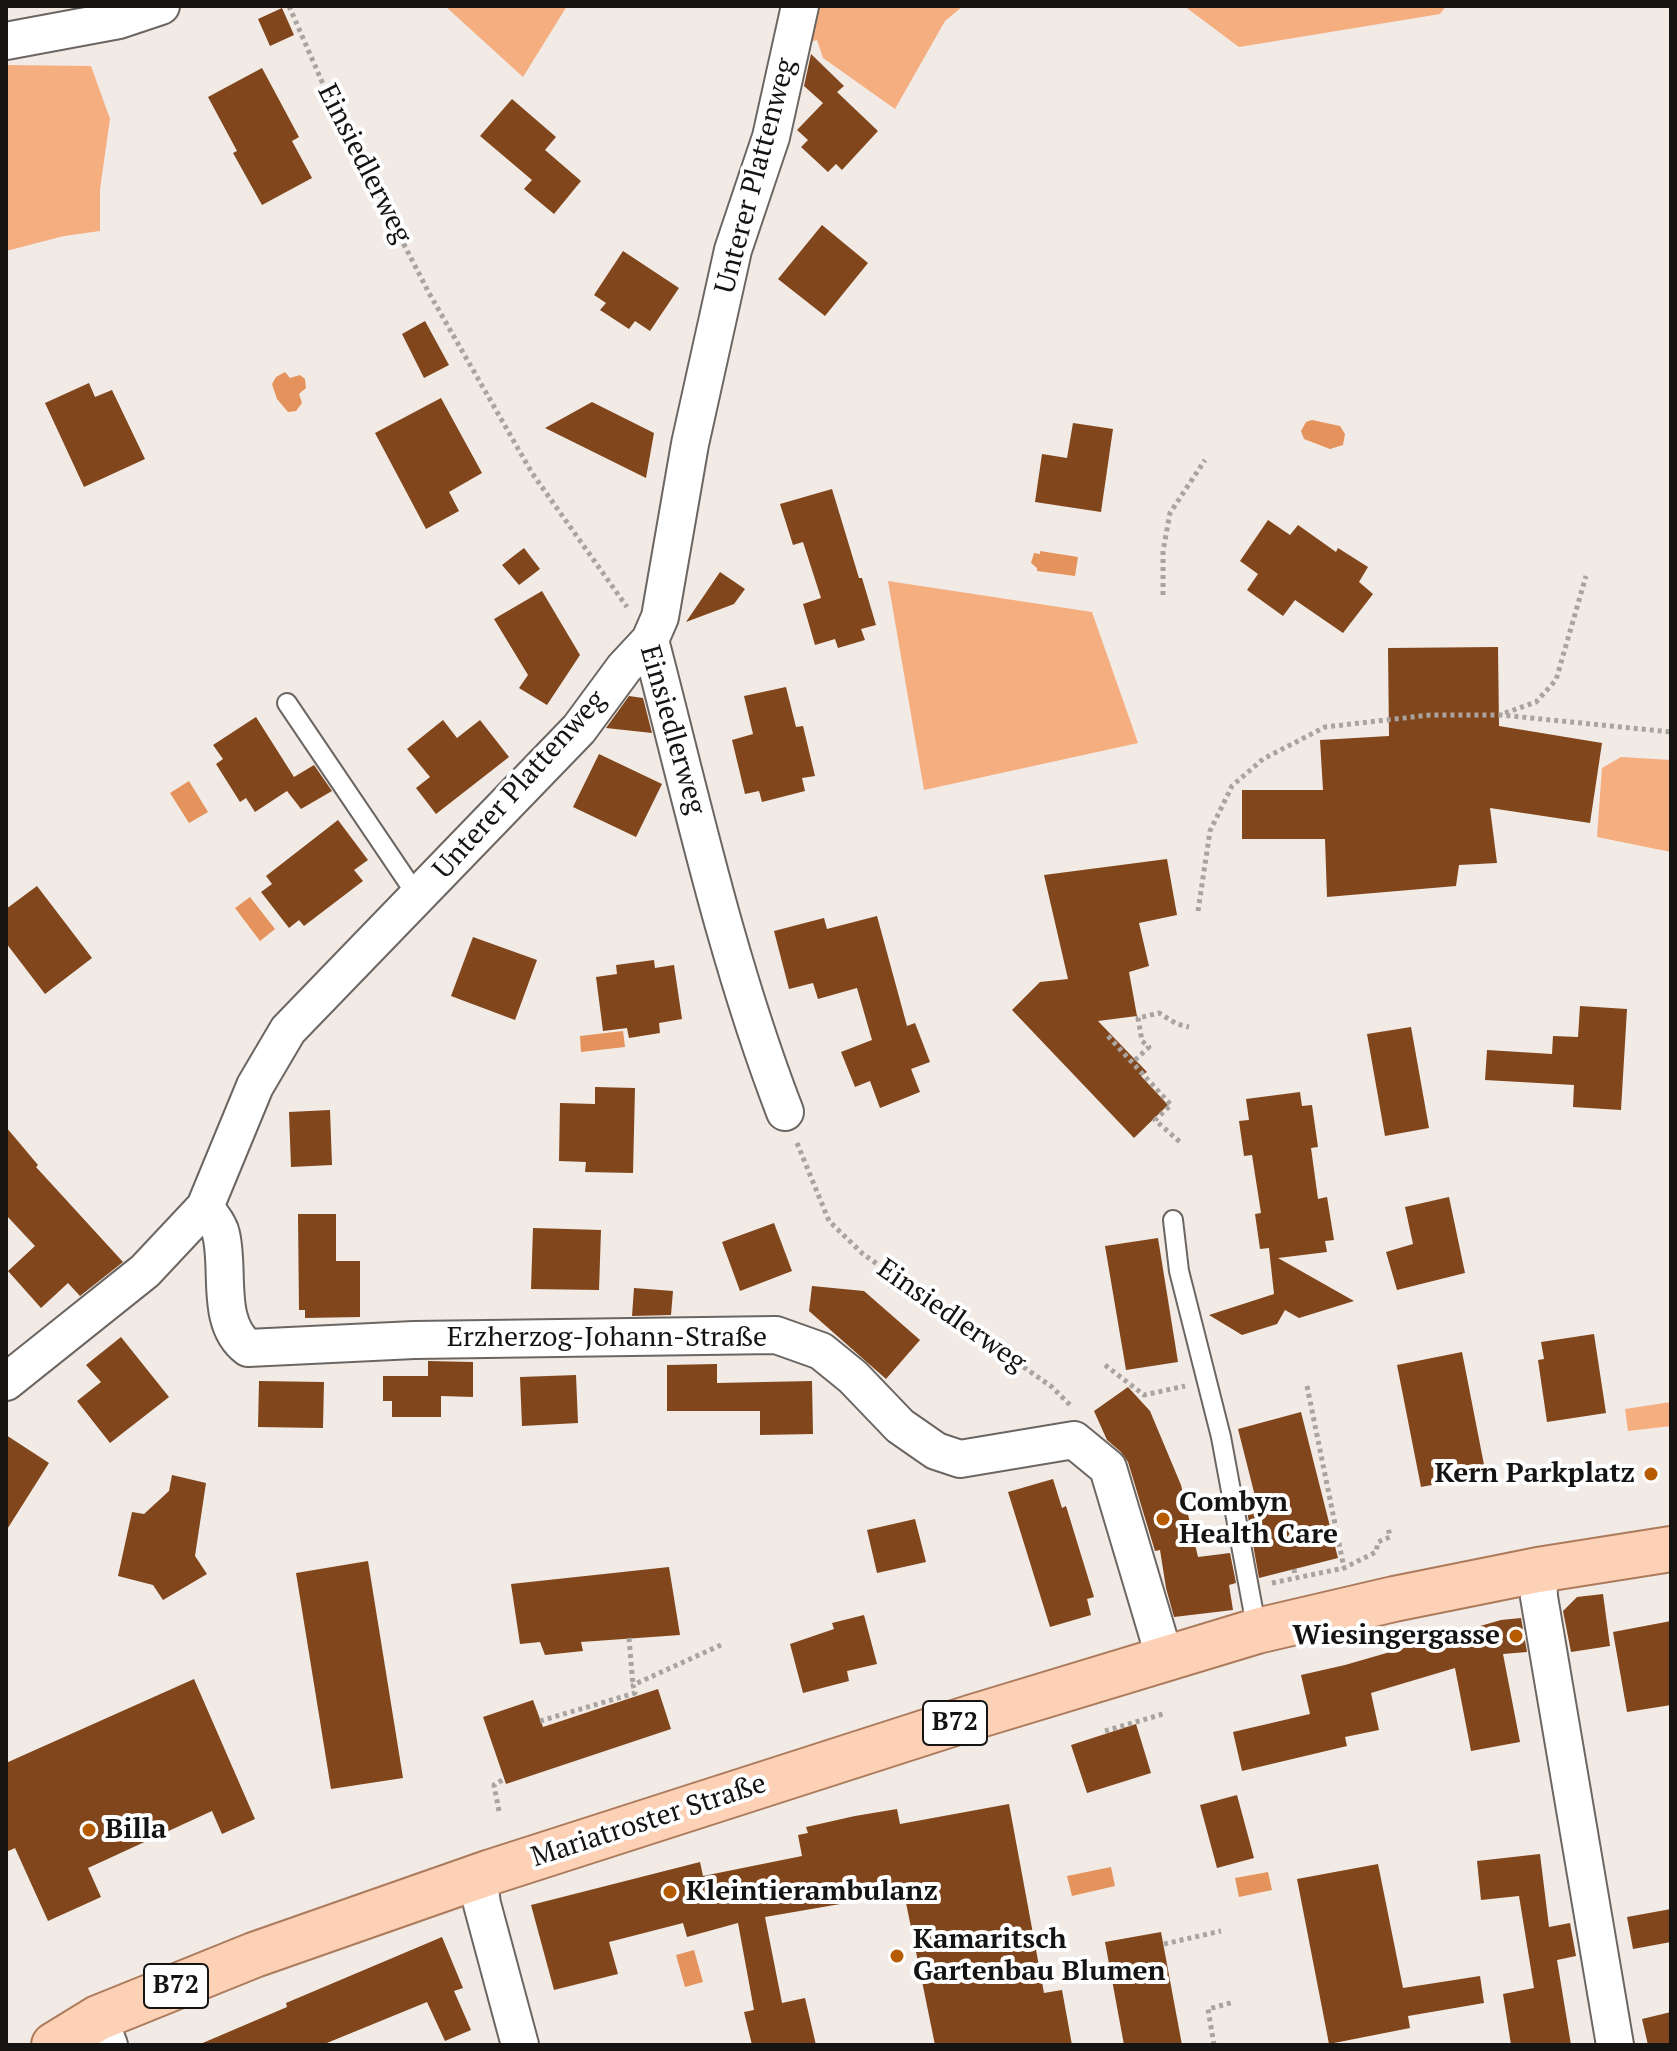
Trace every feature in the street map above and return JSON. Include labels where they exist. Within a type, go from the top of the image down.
[{"type":"main road","name":"Mariatroster Straße","points":[[54,2045],[104,2032],[254,1955],[478,1876],[697,1804],[1165,1659],[1257,1631],[1394,1599],[1538,1570],[1671,1549]]},
{"type":"street","points":[[6,41],[118,13],[161,6]]},
{"type":"street","name":"Unterer Plattenweg","points":[[6,1382],[145,1271],[205,1207],[255,1086],[288,1030],[579,729],[624,668],[650,640],[660,617],[690,444],[733,250],[771,137],[800,6]]},
{"type":"street","name":"Einsiedlerweg","points":[[650,640],[725,927],[760,1049],[785,1112]]},
{"type":"street","name":"Erzherzog-Johann-Straße","points":[[205,1207],[221,1230],[229,1323],[237,1340],[248,1348],[414,1340],[776,1335],[821,1351],[853,1377],[900,1426],[936,1451],[960,1459],[1074,1440],[1108,1468],[1165,1659]]},
{"type":"street","points":[[1538,1570],[1539,1597],[1615,2045]]},
{"type":"street","points":[[478,1876],[482,1904],[520,2045]]},
{"type":"lane","points":[[287,703],[418,897]]},
{"type":"lane","points":[[1173,1220],[1179,1271],[1221,1437],[1257,1631]]},
{"type":"path","name":"Einsiedlerweg","points":[[289,6],[333,107],[445,320],[532,473],[650,640]]},
{"type":"path","points":[[1163,595],[1163,551],[1170,513],[1205,460]]},
{"type":"path","points":[[1501,715],[1536,702],[1556,680],[1586,576]]},
{"type":"path","points":[[1198,911],[1210,831],[1221,803],[1232,786],[1263,759],[1325,727],[1430,715],[1501,715],[1671,732]]},
{"type":"path","points":[[1135,1060],[1149,1047],[1142,1041],[1138,1018],[1159,1013],[1189,1027]]},
{"type":"path","points":[[1108,1036],[1171,1105],[1155,1120],[1180,1142]]},
{"type":"path","name":"Einsiedlerweg","points":[[785,1112],[829,1221],[863,1254],[1052,1387],[1072,1406]]},
{"type":"path","points":[[1105,1365],[1144,1395],[1206,1381]]},
{"type":"path","points":[[1307,1386],[1326,1501],[1344,1568]]},
{"type":"path","points":[[1248,1588],[1344,1568],[1376,1552],[1378,1542],[1390,1537],[1388,1527]]},
{"type":"path","points":[[1294,1569],[1295,1577]]},
{"type":"path","points":[[540,1721],[635,1693],[629,1638]]},
{"type":"path","points":[[633,1685],[723,1644]]},
{"type":"path","points":[[1105,1731],[1163,1714]]},
{"type":"path","points":[[499,1811],[494,1785],[504,1779]]},
{"type":"path","points":[[1164,1944],[1221,1931]]},
{"type":"path","points":[[1214,2045],[1208,2009],[1234,2002]]},
{"type":"shaded area","points":[[445,6],[567,6],[523,77]]},
{"type":"shaded area","points":[[807,6],[963,6],[945,21],[895,109],[823,58],[817,40],[798,45]]},
{"type":"shaded area","points":[[1184,6],[1446,6],[1440,14],[1239,47]]},
{"type":"shaded area","points":[[6,65],[91,66],[110,119],[100,189],[100,231],[64,236],[6,251]]},
{"type":"shaded area","points":[[285,372],[290,378],[300,375],[305,379],[306,388],[299,394],[302,403],[296,411],[288,412],[277,399],[272,384],[276,377]]},
{"type":"shaded area","points":[[1312,420],[1340,426],[1345,434],[1343,445],[1330,449],[1304,439],[1301,431],[1306,422]]},
{"type":"shaded area","points":[[1040,551],[1078,557],[1075,576],[1037,571],[1031,563],[1034,553],[1040,554]]},
{"type":"shaded area","points":[[888,581],[1092,612],[1138,743],[924,790]]},
{"type":"shaded area","points":[[1621,757],[1671,760],[1671,852],[1597,837],[1602,768]]},
{"type":"shaded area","points":[[189,781],[208,812],[189,823],[170,793]]},
{"type":"shaded area","points":[[250,897],[275,929],[260,941],[235,908]]},
{"type":"shaded area","points":[[623,1031],[625,1047],[581,1052],[580,1036]]},
{"type":"shaded area","points":[[1671,1402],[1671,1426],[1628,1431],[1625,1409]]},
{"type":"shaded area","points":[[1111,1867],[1115,1886],[1072,1896],[1067,1876]]},
{"type":"shaded area","points":[[1268,1872],[1272,1890],[1239,1897],[1235,1878]]},
{"type":"shaded area","points":[[694,1950],[703,1982],[685,1987],[676,1955]]},
{"type":"building","points":[[282,8],[294,35],[270,46],[258,19]]},
{"type":"building","points":[[811,54],[844,86],[837,92],[878,131],[842,170],[836,164],[828,172],[801,147],[808,140],[797,130],[823,103],[804,86]]},
{"type":"building","points":[[262,68],[299,137],[292,141],[312,178],[262,205],[233,153],[237,151],[208,97]]},
{"type":"building","points":[[512,99],[556,137],[545,150],[581,181],[554,214],[524,189],[532,180],[480,136]]},
{"type":"building","points":[[822,225],[868,263],[825,316],[778,279]]},
{"type":"building","points":[[623,251],[679,288],[650,331],[635,321],[629,329],[600,310],[606,303],[594,295]]},
{"type":"building","points":[[425,321],[449,365],[424,378],[402,334]]},
{"type":"building","points":[[89,383],[95,397],[112,390],[145,459],[84,487],[45,403]]},
{"type":"building","points":[[441,398],[482,473],[449,492],[459,511],[426,529],[375,433]]},
{"type":"building","points":[[592,402],[654,433],[646,478],[545,428]]},
{"type":"building","points":[[1073,423],[1113,429],[1101,512],[1035,502],[1042,454],[1067,458]]},
{"type":"building","points":[[832,489],[876,625],[861,629],[865,640],[838,648],[835,639],[815,645],[803,604],[821,598],[803,542],[793,545],[780,504]]},
{"type":"building","points":[[1268,520],[1290,535],[1298,525],[1336,552],[1338,548],[1368,567],[1359,582],[1373,594],[1343,633],[1295,600],[1283,616],[1247,590],[1258,574],[1240,561]]},
{"type":"building","points":[[524,548],[540,569],[519,585],[502,565]]},
{"type":"building","points":[[720,572],[745,589],[734,604],[686,622]]},
{"type":"building","points":[[542,591],[580,655],[547,705],[519,688],[528,675],[494,619]]},
{"type":"building","points":[[1498,647],[1499,726],[1602,743],[1590,823],[1490,808],[1497,863],[1459,865],[1456,886],[1327,897],[1325,839],[1242,839],[1242,790],[1323,790],[1320,740],[1389,736],[1388,648]]},
{"type":"building","points":[[786,687],[796,727],[803,726],[815,776],[802,778],[805,791],[762,802],[759,791],[745,794],[732,740],[753,734],[744,696]]},
{"type":"building","points":[[629,696],[643,698],[652,733],[606,728]]},
{"type":"building","points":[[256,717],[294,777],[314,765],[332,791],[301,809],[287,791],[255,812],[246,798],[240,802],[216,764],[223,759],[213,745]]},
{"type":"building","points":[[443,720],[457,738],[480,720],[509,757],[436,814],[416,788],[430,777],[407,749]]},
{"type":"building","points":[[599,754],[662,784],[636,837],[573,807]]},
{"type":"building","points":[[338,820],[368,860],[354,870],[363,881],[304,926],[299,920],[289,928],[261,892],[272,884],[266,876]]},
{"type":"building","points":[[1167,859],[1177,915],[1139,923],[1149,966],[1129,972],[1137,1016],[1098,1021],[1147,1072],[1141,1076],[1168,1105],[1134,1138],[1012,1010],[1040,982],[1068,979],[1044,875]]},
{"type":"building","points":[[37,886],[92,958],[45,994],[6,943],[6,909]]},
{"type":"building","points":[[877,916],[907,1026],[915,1023],[930,1062],[911,1069],[920,1092],[880,1108],[870,1081],[855,1087],[841,1052],[872,1040],[857,988],[818,999],[813,983],[789,989],[774,931],[824,918],[827,929]]},
{"type":"building","points":[[473,937],[537,960],[515,1020],[451,996]]},
{"type":"building","points":[[654,960],[655,968],[674,965],[682,1019],[659,1023],[660,1033],[629,1038],[627,1028],[603,1031],[596,977],[617,974],[616,965]]},
{"type":"building","points":[[1580,1006],[1627,1009],[1621,1110],[1573,1107],[1574,1085],[1485,1080],[1487,1050],[1552,1054],[1553,1036],[1578,1037]]},
{"type":"building","points":[[1411,1027],[1429,1128],[1385,1136],[1367,1034]]},
{"type":"building","points":[[595,1087],[635,1088],[633,1173],[585,1172],[586,1162],[559,1161],[560,1103],[595,1104]]},
{"type":"building","points":[[1300,1092],[1302,1106],[1312,1105],[1318,1147],[1311,1148],[1318,1199],[1327,1197],[1334,1240],[1325,1241],[1327,1252],[1278,1258],[1354,1301],[1299,1318],[1285,1310],[1277,1324],[1242,1335],[1209,1315],[1274,1294],[1269,1248],[1260,1249],[1255,1214],[1261,1213],[1252,1155],[1244,1156],[1239,1121],[1249,1120],[1246,1099]]},
{"type":"building","points":[[330,1110],[332,1165],[291,1167],[289,1112]]},
{"type":"building","points":[[6,1127],[38,1165],[36,1167],[123,1262],[80,1296],[68,1283],[41,1308],[8,1271],[35,1246],[6,1215]]},
{"type":"building","points":[[1449,1197],[1465,1273],[1397,1290],[1386,1252],[1413,1244],[1405,1207]]},
{"type":"building","points":[[298,1214],[336,1214],[336,1261],[360,1261],[360,1317],[305,1318],[305,1310],[299,1310]]},
{"type":"building","points":[[774,1223],[792,1271],[740,1291],[722,1242]]},
{"type":"building","points":[[533,1228],[601,1230],[599,1290],[531,1289]]},
{"type":"building","points":[[1158,1238],[1178,1362],[1126,1370],[1105,1246]]},
{"type":"building","points":[[812,1286],[864,1291],[920,1340],[886,1379],[809,1311]]},
{"type":"building","points":[[634,1288],[673,1291],[671,1315],[632,1316]]},
{"type":"building","points":[[1594,1334],[1606,1413],[1547,1422],[1538,1360],[1544,1359],[1541,1342]]},
{"type":"building","points":[[121,1337],[169,1397],[110,1443],[77,1401],[101,1382],[86,1365]]},
{"type":"building","points":[[1462,1352],[1486,1475],[1421,1487],[1397,1365]]},
{"type":"building","points":[[428,1361],[473,1362],[473,1397],[441,1396],[441,1417],[392,1417],[392,1401],[383,1401],[383,1376],[428,1376]]},
{"type":"building","points":[[717,1364],[717,1383],[812,1381],[813,1434],[760,1435],[760,1411],[667,1411],[667,1365]]},
{"type":"building","points":[[576,1375],[578,1423],[522,1426],[520,1377]]},
{"type":"building","points":[[259,1381],[324,1382],[323,1428],[258,1427]]},
{"type":"building","points":[[1128,1387],[1150,1411],[1181,1485],[1198,1557],[1230,1553],[1236,1583],[1229,1585],[1233,1610],[1174,1617],[1160,1550],[1155,1551],[1128,1462],[1107,1440],[1094,1411]]},
{"type":"building","points":[[1301,1412],[1338,1558],[1259,1578],[1247,1511],[1258,1508],[1238,1429]]},
{"type":"building","points":[[6,1435],[49,1463],[6,1531]]},
{"type":"building","points":[[172,1475],[206,1483],[195,1556],[207,1574],[163,1600],[153,1585],[118,1576],[132,1512],[144,1514],[169,1491]]},
{"type":"building","points":[[1053,1479],[1062,1508],[1066,1506],[1094,1597],[1087,1599],[1091,1615],[1050,1627],[1008,1492]]},
{"type":"building","points":[[915,1519],[926,1562],[877,1573],[867,1530]]},
{"type":"building","points":[[368,1561],[403,1778],[331,1789],[296,1573]]},
{"type":"building","points":[[669,1567],[680,1635],[581,1642],[583,1651],[545,1655],[540,1642],[520,1644],[511,1584]]},
{"type":"building","points":[[1603,1594],[1610,1646],[1571,1652],[1563,1611],[1577,1597]]},
{"type":"building","points":[[864,1615],[877,1664],[847,1671],[849,1681],[803,1693],[790,1644],[834,1629],[832,1623]]},
{"type":"building","points":[[1521,1618],[1527,1652],[1503,1654],[1520,1742],[1471,1751],[1455,1668],[1371,1693],[1379,1730],[1345,1737],[1347,1746],[1242,1771],[1233,1732],[1310,1714],[1301,1675],[1501,1620]]},
{"type":"building","points":[[1671,1621],[1671,1705],[1627,1712],[1613,1632]]},
{"type":"building","name":"Billa","points":[[194,1679],[255,1819],[222,1834],[212,1811],[88,1868],[101,1897],[48,1921],[15,1848],[6,1852],[6,1763]]},
{"type":"building","points":[[658,1689],[671,1729],[506,1784],[483,1717],[533,1700],[543,1727]]},
{"type":"building","points":[[1136,1724],[1151,1773],[1087,1793],[1071,1745]]},
{"type":"building","points":[[1237,1795],[1254,1858],[1217,1868],[1200,1805]]},
{"type":"building","points":[[1009,1804],[1044,1993],[1062,1990],[1072,2045],[935,2045],[904,1893],[765,1917],[782,2003],[805,1998],[816,2045],[752,2045],[744,2012],[754,2010],[738,1923],[687,1937],[683,1923],[609,1942],[618,1974],[554,1990],[531,1905],[700,1862],[703,1876],[802,1856],[798,1835],[808,1833],[806,1827],[855,1816],[897,1809],[900,1824]]},
{"type":"building","points":[[1540,1854],[1549,1927],[1570,1923],[1576,1956],[1557,1960],[1571,2045],[1511,2045],[1503,1994],[1534,1988],[1519,1896],[1481,1900],[1477,1861]]},
{"type":"building","points":[[1378,1864],[1403,1988],[1480,1976],[1484,2003],[1408,2016],[1410,2028],[1329,2044],[1297,1879]]},
{"type":"building","points":[[1671,1909],[1671,1942],[1633,1949],[1627,1917]]},
{"type":"building","points":[[1161,1932],[1182,2045],[1124,2045],[1105,1942]]},
{"type":"building","points":[[442,1937],[463,1988],[454,1991],[471,2030],[445,2041],[427,2002],[322,2045],[198,2045],[287,2007],[286,2003]]},
{"type":"building","points":[[1671,2012],[1671,2045],[1648,2045],[1642,2019]]},
{"type":"place","name":"Kern Parkplatz","points":[[1651,1474]]},
{"type":"place","name":"Combyn Health Care","points":[[1163,1519]]},
{"type":"place","name":"Wiesingergasse","points":[[1516,1636]]},
{"type":"place","name":"Billa","points":[[89,1830]]},
{"type":"place","name":"Kleintierambulanz","points":[[670,1892]]},
{"type":"place","name":"Kamaritsch Gartenbau Blumen","points":[[897,1956]]}]
